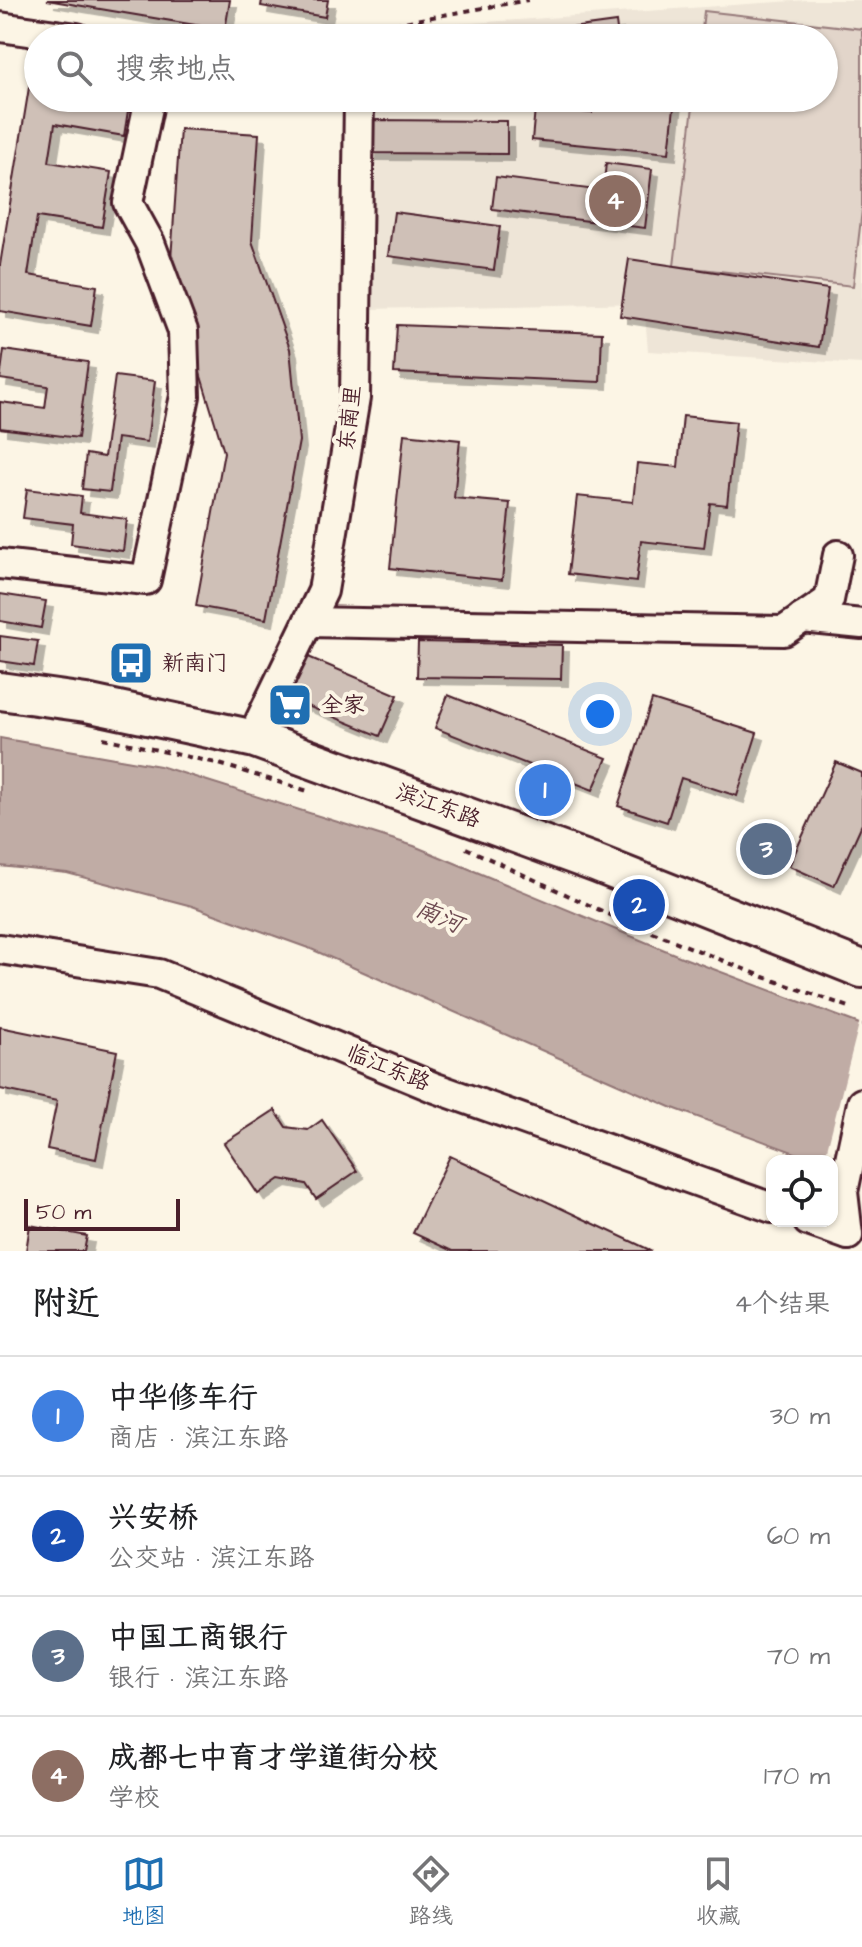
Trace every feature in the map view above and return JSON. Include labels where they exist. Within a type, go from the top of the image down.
[{"type":"main road","name":"滨江东路","points":[[0,672],[98,684],[260,721],[602,846],[862,948]]},
{"type":"main road","name":"滨江东路","points":[[0,691],[86,703],[255,739],[595,863],[862,969]]},
{"type":"street","points":[[0,12],[2,0]]},
{"type":"street","points":[[0,27],[24,30]]},
{"type":"street","points":[[0,564],[146,580],[185,396],[183,331],[150,243],[128,203],[147,112]]},
{"type":"street","name":"东南里","points":[[260,721],[323,591],[355,398],[359,112]]},
{"type":"street","points":[[308,622],[784,631],[829,600],[838,555]]},
{"type":"street","points":[[802,618],[862,624]]},
{"type":"street","name":"临江东路","points":[[0,949],[159,974],[433,1087],[766,1206]]},
{"type":"street","points":[[852,1236],[843,1192],[862,1103]]},
{"type":"street","points":[[826,1227],[852,1236]]},
{"type":"path","points":[[393,24],[528,0]]},
{"type":"path","points":[[100,737],[216,763],[319,794]]},
{"type":"path","points":[[461,846],[617,918],[764,977],[852,1008]]},
{"type":"shaded area","points":[[807,0],[862,0],[862,364],[648,351],[644,303],[367,309],[370,112],[838,112],[838,24],[457,24]]},
{"type":"shaded area","points":[[704,11],[818,24],[703,24]]},
{"type":"shaded area","points":[[838,26],[862,29],[862,210],[853,286],[674,266],[692,112],[838,112]]},
{"type":"water","name":"南河","points":[[0,738],[160,766],[414,846],[684,958],[862,1025],[833,1155],[801,1155],[673,1108],[311,949],[192,906],[67,873],[0,866]]},
{"type":"pier","points":[[860,1020],[862,1181],[838,1173],[838,1155],[826,1155]]},
{"type":"building","points":[[47,0],[230,0],[226,24],[189,24]]},
{"type":"building","points":[[262,0],[328,0],[325,17],[261,6]]},
{"type":"building","points":[[25,112],[128,112],[124,136],[55,124],[49,162],[111,172],[102,227],[37,217],[28,275],[97,286],[91,326],[0,311],[0,265]]},
{"type":"building","points":[[535,112],[673,112],[669,153],[532,140]]},
{"type":"building","points":[[371,120],[507,121],[507,154],[370,153]]},
{"type":"building","points":[[180,129],[259,134],[252,241],[290,349],[299,441],[266,619],[196,606],[224,452],[170,274]]},
{"type":"building","points":[[606,163],[652,169],[645,228],[492,209],[496,177],[603,191]]},
{"type":"building","points":[[394,212],[500,226],[494,270],[388,256]]},
{"type":"building","points":[[629,259],[828,289],[819,347],[620,316]]},
{"type":"building","points":[[397,325],[602,333],[600,382],[394,373]]},
{"type":"building","points":[[4,350],[88,362],[78,438],[0,428],[0,402],[45,408],[48,386],[0,379]]},
{"type":"building","points":[[115,376],[155,381],[147,442],[117,438],[110,492],[82,489],[86,454],[104,457]]},
{"type":"building","points":[[683,416],[736,422],[727,505],[710,503],[704,548],[641,541],[636,582],[568,574],[577,496],[633,502],[637,463],[678,467]]},
{"type":"building","points":[[404,434],[460,440],[454,498],[510,503],[502,580],[390,568]]},
{"type":"building","points":[[27,489],[82,496],[80,513],[127,519],[123,551],[71,544],[73,524],[23,518]]},
{"type":"building","points":[[0,594],[46,601],[41,628],[0,621]]},
{"type":"building","points":[[0,636],[38,641],[34,666],[0,661]]},
{"type":"building","points":[[418,642],[562,645],[561,679],[417,677]]},
{"type":"building","points":[[306,656],[398,695],[380,736],[288,698]]},
{"type":"building","points":[[448,695],[607,758],[593,790],[435,728]]},
{"type":"building","points":[[652,700],[757,733],[737,796],[681,778],[667,822],[618,806]]},
{"type":"building","points":[[836,762],[862,773],[862,824],[834,886],[789,866]]},
{"type":"building","points":[[0,1027],[117,1051],[96,1159],[47,1149],[57,1101],[0,1089]]},
{"type":"building","points":[[275,1110],[286,1127],[308,1130],[322,1120],[357,1171],[316,1199],[306,1184],[280,1179],[258,1194],[224,1143]]},
{"type":"building","points":[[450,1156],[652,1251],[452,1251],[413,1233]]},
{"type":"building","points":[[30,1225],[87,1236],[84,1251],[26,1251]]},
{"type":"place","name":"成都七中育才学道街分校","points":[[615,201]]},
{"type":"place","name":"新南门","points":[[131,663]]},
{"type":"place","name":"全家","points":[[290,705]]},
{"type":"place","name":"中华修车行","points":[[545,790]]},
{"type":"place","name":"中国工商银行","points":[[766,849]]},
{"type":"place","name":"兴安桥","points":[[639,905]]}]
